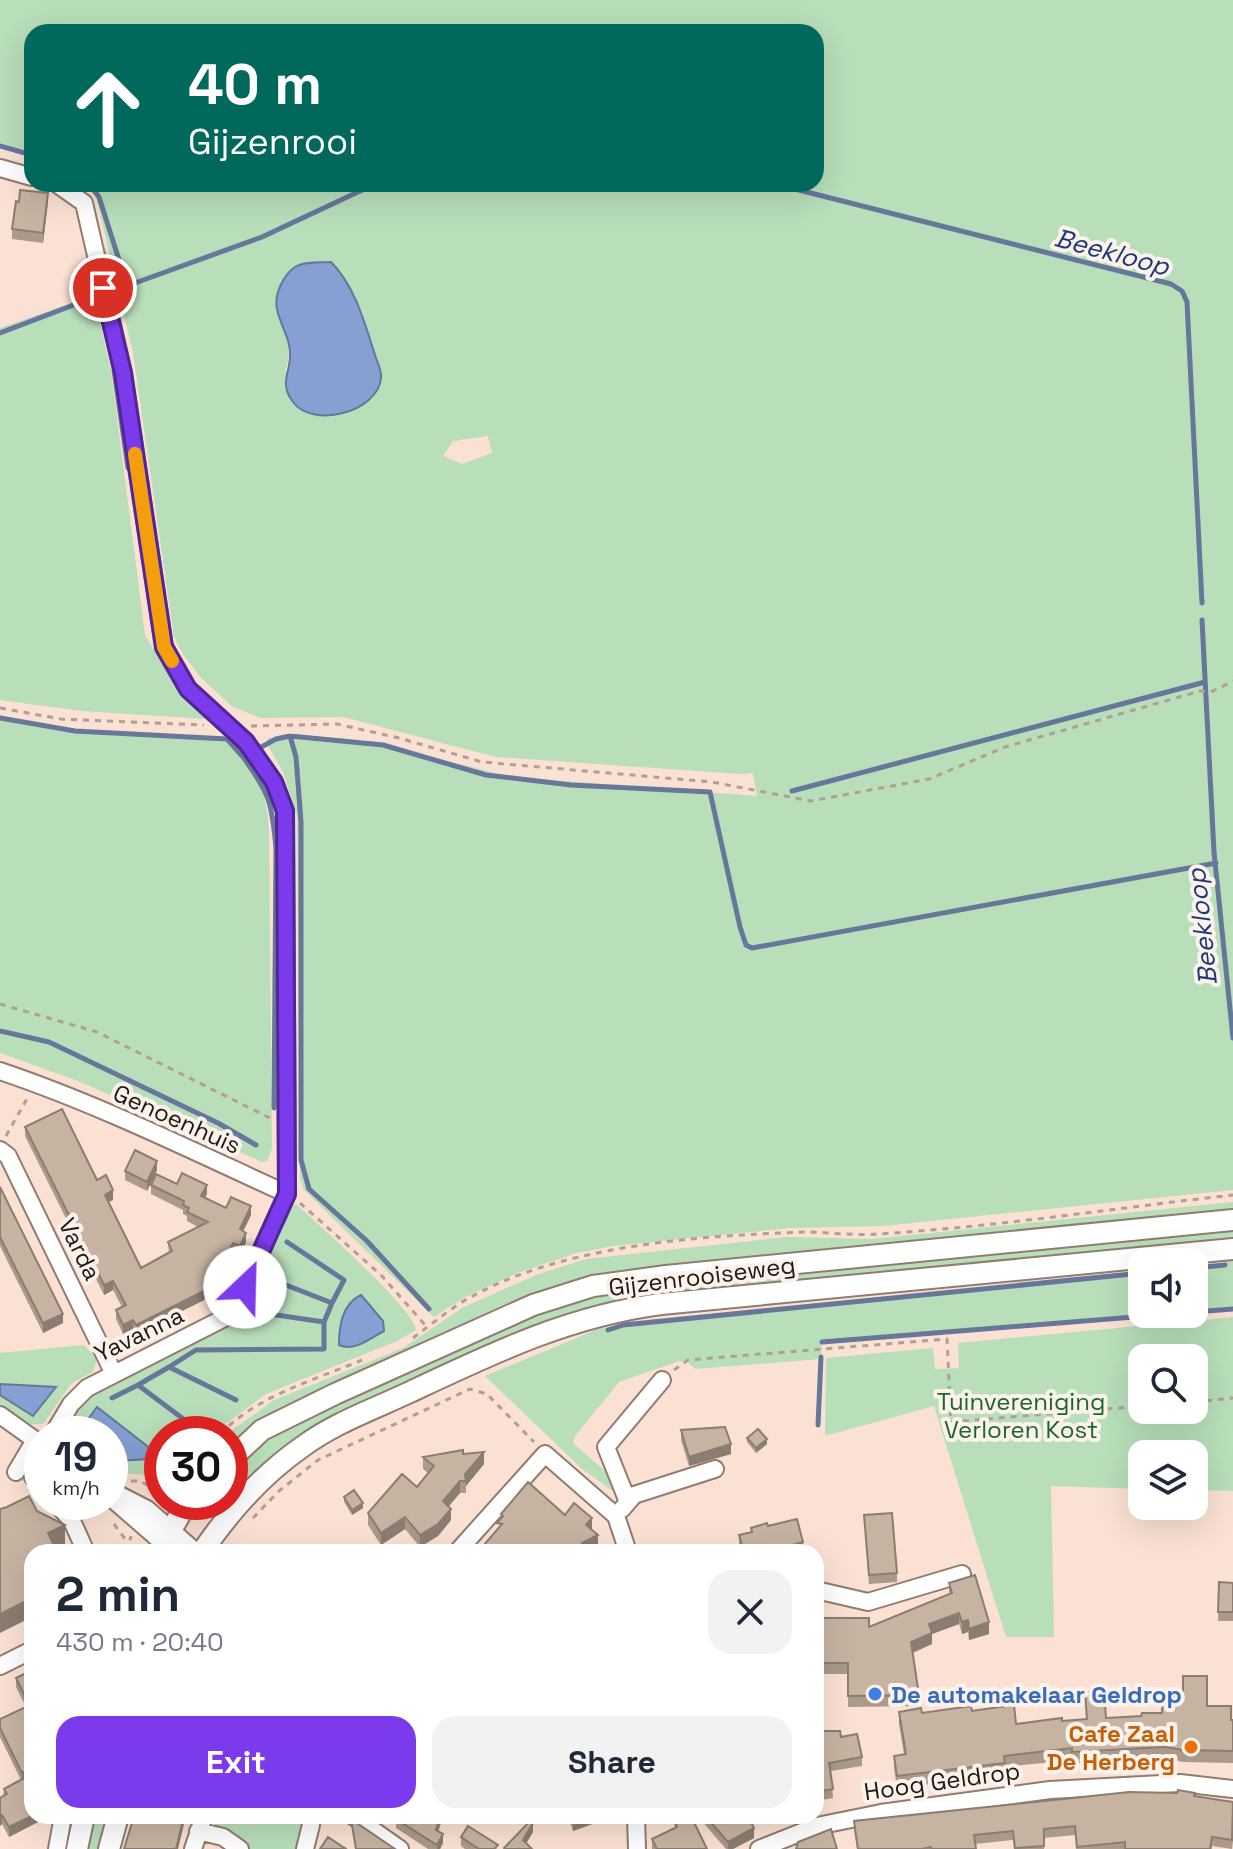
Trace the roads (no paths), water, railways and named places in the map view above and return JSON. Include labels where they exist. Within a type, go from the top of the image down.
[{"type":"main road","name":"Gijzenrooiseweg","points":[[248,1443],[262,1430],[335,1394],[533,1305],[593,1286],[666,1276],[1233,1220]]},
{"type":"main road","name":"Gijzenrooiseweg","points":[[205,1544],[229,1514],[269,1473],[334,1427],[464,1366],[573,1322],[615,1310],[661,1304],[1233,1249]]},
{"type":"main road","points":[[164,1541],[176,1520]]},
{"type":"main road","points":[[77,1849],[82,1824]]},
{"type":"main road","points":[[109,1849],[116,1824]]},
{"type":"street","points":[[0,168],[24,175]]},
{"type":"street","points":[[68,192],[84,203],[123,373],[164,647],[188,689],[246,742],[274,782],[285,811],[287,1194]]},
{"type":"street","name":"Genoenhuis","points":[[0,1071],[36,1083],[287,1194]]},
{"type":"street","name":"Varda","points":[[0,1149],[8,1156],[113,1372]]},
{"type":"street","name":"Yavanna","points":[[64,1416],[87,1388],[113,1372],[232,1314],[287,1194]]},
{"type":"street","points":[[628,1502],[606,1447],[662,1380]]},
{"type":"street","points":[[0,1415],[24,1434]]},
{"type":"street","points":[[464,1544],[545,1454],[616,1516],[625,1544]]},
{"type":"street","points":[[16,1472],[24,1464]]},
{"type":"street","points":[[616,1516],[634,1495],[715,1469]]},
{"type":"street","points":[[128,1499],[147,1509],[164,1541]]},
{"type":"street","points":[[128,1512],[164,1541]]},
{"type":"street","points":[[71,1520],[82,1544]]},
{"type":"street","points":[[824,1592],[868,1602],[962,1574]]},
{"type":"street","points":[[0,1666],[24,1654]]},
{"type":"street","name":"Hoog Geldrop","points":[[759,1849],[830,1823],[1050,1790],[1180,1783],[1233,1789]]},
{"type":"street","points":[[57,1849],[62,1824]]},
{"type":"street","points":[[193,1849],[201,1824],[240,1849]]},
{"type":"street","points":[[305,1849],[311,1824]]},
{"type":"street","points":[[364,1824],[400,1849]]},
{"type":"street","points":[[636,1824],[637,1849]]},
{"type":"water","points":[[331,262],[347,282],[358,306],[381,378],[369,400],[357,408],[329,415],[302,410],[289,396],[286,379],[290,350],[276,304],[283,280],[295,267]]},
{"type":"water","points":[[361,1295],[383,1321],[384,1331],[351,1347],[339,1345],[346,1310]]},
{"type":"water","points":[[0,1384],[56,1387],[33,1416],[0,1395]]},
{"type":"water","points":[[97,1407],[109,1416],[90,1416]]},
{"type":"water","points":[[128,1431],[144,1444],[144,1459],[128,1460]]},
{"type":"waterway","points":[[0,146],[24,153]]},
{"type":"waterway","points":[[95,192],[127,285]]},
{"type":"waterway","name":"Beekloop","points":[[124,287],[262,237],[358,192]]},
{"type":"waterway","name":"Beekloop","points":[[807,192],[1171,284],[1182,291],[1187,302],[1202,603]]},
{"type":"waterway","name":"Beekloop","points":[[0,333],[100,295]]},
{"type":"waterway","points":[[114,370],[128,468]]},
{"type":"waterway","name":"Beekloop","points":[[1202,620],[1214,852],[1233,1038]]},
{"type":"waterway","points":[[792,791],[1205,682]]},
{"type":"waterway","points":[[0,718],[75,731],[227,739],[243,757]]},
{"type":"waterway","points":[[290,736],[296,757],[301,822],[301,1160],[309,1189],[367,1241],[429,1309]]},
{"type":"waterway","points":[[274,1108],[276,848],[268,800],[243,757],[276,739],[290,736],[383,745],[486,775],[571,785],[710,792],[740,927],[746,945],[752,948],[1216,863]]},
{"type":"waterway","points":[[0,1031],[49,1042],[218,1123],[256,1145]]},
{"type":"waterway","points":[[287,1242],[344,1280],[332,1303]]},
{"type":"waterway","points":[[1208,1267],[1225,1265]]},
{"type":"waterway","points":[[608,1330],[623,1325],[1128,1274]]},
{"type":"waterway","points":[[268,1278],[332,1303],[324,1322]]},
{"type":"waterway","points":[[1208,1311],[1233,1309]]},
{"type":"waterway","points":[[169,1367],[196,1350],[324,1349],[324,1322],[249,1311]]},
{"type":"waterway","points":[[822,1342],[1128,1317]]},
{"type":"waterway","points":[[818,1425],[821,1357]]},
{"type":"waterway","points":[[138,1385],[169,1367],[236,1400]]},
{"type":"waterway","points":[[112,1398],[138,1385],[179,1416]]},
{"type":"place","name":"De automakelaar Geldrop","points":[[875,1694]]},
{"type":"place","name":"Cafe Zaal De Herberg","points":[[1191,1747]]},
{"type":"park label","name":"Tuinvereniging Verloren Kost","points":[[1021,1415]]}]
